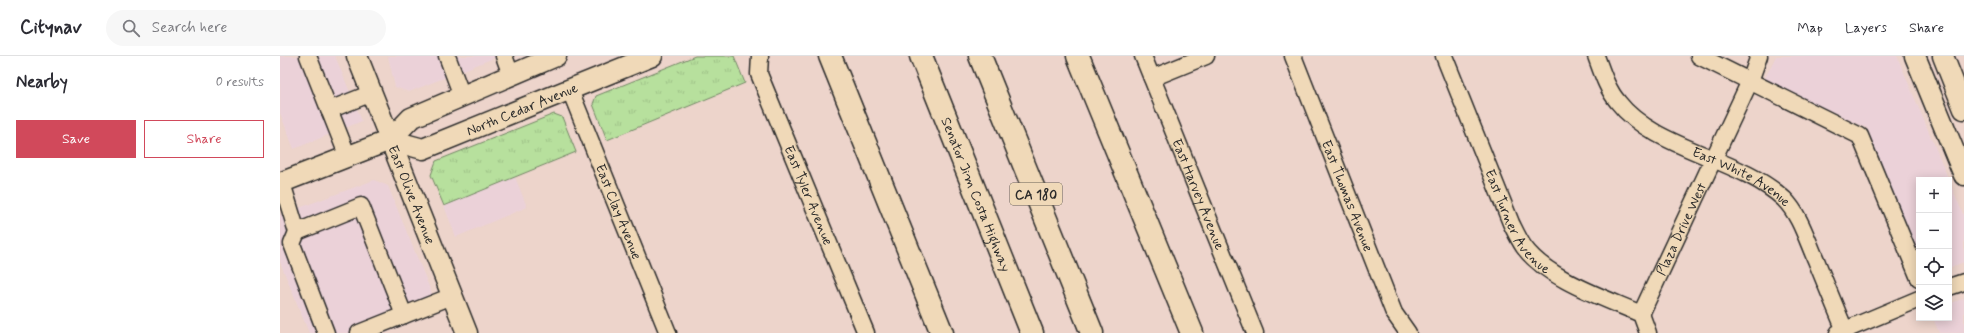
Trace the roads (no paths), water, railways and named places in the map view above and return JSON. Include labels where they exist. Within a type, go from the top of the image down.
[{"type":"highway","points":[[830,56],[942,333]]},
{"type":"highway","name":"Senator Jim Costa Highway","points":[[921,56],[1031,330]]},
{"type":"highway","name":"CA 180","points":[[980,56],[1092,333]]},
{"type":"highway","points":[[1078,56],[1192,333]]},
{"type":"main road","name":"East Olive Avenue","points":[[357,56],[467,333]]},
{"type":"main road","points":[[281,183],[390,140],[411,118],[555,56]]},
{"type":"main road","name":"North Cedar Avenue","points":[[390,140],[423,149],[652,56]]},
{"type":"main road","points":[[1915,56],[1964,175]]},
{"type":"main road","points":[[1943,56],[1964,109]]},
{"type":"street","points":[[308,56],[348,157]]},
{"type":"street","points":[[448,56],[462,96]]},
{"type":"street","points":[[504,56],[511,75]]},
{"type":"street","name":"East Tyler Avenue","points":[[760,56],[759,74],[866,333]]},
{"type":"street","name":"East Harvey Avenue","points":[[1143,56],[1255,333]]},
{"type":"street","points":[[1152,78],[1206,56]]},
{"type":"street","name":"East Thomas Avenue","points":[[1293,56],[1394,313],[1408,333]]},
{"type":"street","name":"East Turner Avenue","points":[[1444,56],[1511,223],[1524,247],[1540,264],[1557,276],[1641,314]]},
{"type":"street","name":"East White Avenue","points":[[1596,56],[1606,84],[1617,102],[1630,116],[1648,129],[1754,177],[1784,200],[1803,230],[1843,332]]},
{"type":"street","points":[[1699,56],[1860,136],[1916,271]]},
{"type":"street","name":"Plaza Drive West","points":[[1641,314],[1712,159],[1750,82],[1759,56]]},
{"type":"street","name":"East Clay Avenue","points":[[570,90],[668,333]]},
{"type":"street","points":[[329,110],[372,93]]},
{"type":"street","points":[[281,183],[297,232],[292,244],[326,333]]},
{"type":"street","points":[[297,232],[361,206],[404,315]]},
{"type":"street","points":[[1952,287],[1964,282]]},
{"type":"street","points":[[358,333],[452,296]]},
{"type":"street","points":[[1843,332],[1916,300]]},
{"type":"street","points":[[1641,314],[1648,333]]}]
